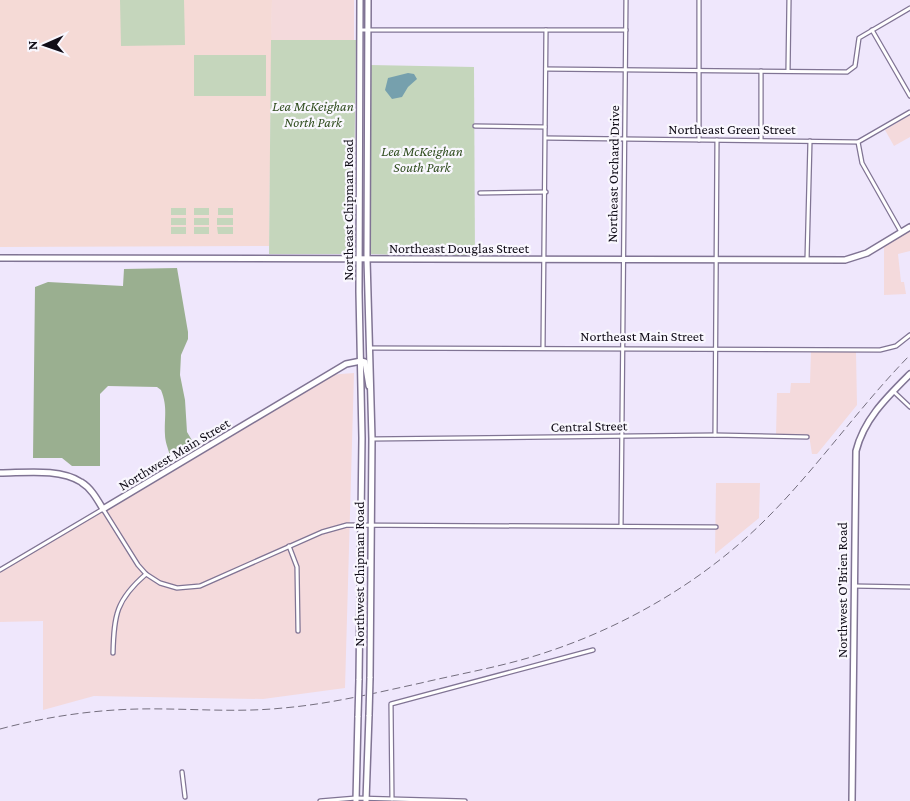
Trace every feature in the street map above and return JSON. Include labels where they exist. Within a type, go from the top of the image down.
[{"type":"main road","name":"Northeast Chipman Road","points":[[360,0],[358,259],[360,361]]},
{"type":"main road","name":"Northeast Chipman Road","points":[[368,0],[366,259],[369,348]]},
{"type":"main road","name":"Northeast Douglas Street","points":[[0,258],[845,260],[856,258],[910,226]]},
{"type":"main road","name":"Northwest Chipman Road","points":[[366,800],[370,678],[372,439],[369,348]]},
{"type":"main road","points":[[360,361],[365,362],[367,382],[371,390]]},
{"type":"main road","name":"Northwest Main Street","points":[[103,509],[346,364],[360,361]]},
{"type":"main road","name":"Northwest Chipman Road","points":[[356,799],[361,525],[360,361]]},
{"type":"main road","points":[[893,391],[910,374]]},
{"type":"main road","name":"Northwest O'Brien Road","points":[[852,801],[856,451],[869,420],[893,391]]},
{"type":"main road","points":[[0,472],[66,476],[81,482],[94,494],[103,509]]},
{"type":"street","name":"Northeast Orchard Drive","points":[[621,526],[626,0]]},
{"type":"street","points":[[699,0],[699,140]]},
{"type":"street","points":[[788,70],[789,0]]},
{"type":"street","points":[[546,69],[847,72],[854,68],[858,40],[910,8]]},
{"type":"street","points":[[360,30],[626,30]]},
{"type":"street","points":[[543,347],[546,192],[546,30]]},
{"type":"street","points":[[872,30],[910,96]]},
{"type":"street","points":[[760,71],[761,140]]},
{"type":"street","points":[[901,232],[862,163],[858,142],[910,112]]},
{"type":"street","points":[[475,126],[545,127]]},
{"type":"street","name":"Northeast Green Street","points":[[546,138],[858,142]]},
{"type":"street","points":[[715,435],[717,140]]},
{"type":"street","points":[[807,260],[810,141]]},
{"type":"street","points":[[480,193],[546,192]]},
{"type":"street","name":"Northeast Main Street","points":[[369,348],[543,347],[880,350],[896,346],[910,335]]},
{"type":"street","points":[[893,391],[910,407]]},
{"type":"street","name":"Central Street","points":[[372,439],[715,435],[807,437]]},
{"type":"street","points":[[103,509],[138,565],[146,574],[160,583],[177,588],[200,586],[335,528],[361,525],[716,527]]},
{"type":"street","name":"Northwest Main Street","points":[[0,570],[103,509]]},
{"type":"street","points":[[290,546],[297,567],[298,631]]},
{"type":"street","points":[[113,653],[114,626],[120,602],[146,574]]},
{"type":"street","points":[[854,586],[910,587]]},
{"type":"street","points":[[392,799],[391,704],[593,650]]},
{"type":"street","points":[[182,772],[185,797]]},
{"type":"street","points":[[320,801],[392,799],[466,801]]},
{"type":"shaded area","points":[[0,0],[272,0],[269,246],[0,247]]},
{"type":"shaded area","points":[[272,0],[354,0],[354,41],[271,40]]},
{"type":"shaded area","points":[[910,115],[910,137],[894,146],[885,130]]},
{"type":"shaded area","points":[[910,230],[910,251],[898,254],[901,282],[904,282],[906,294],[884,295],[884,246]]},
{"type":"shaded area","points":[[811,351],[856,352],[857,405],[817,454],[812,454],[809,435],[776,435],[777,393],[790,393],[791,383],[810,383]]},
{"type":"shaded area","points":[[354,373],[345,688],[263,699],[94,696],[43,710],[43,621],[0,622],[0,567],[328,375]]},
{"type":"shaded area","points":[[716,483],[760,483],[759,518],[715,554]]},
{"type":"green space","points":[[120,0],[184,0],[185,45],[121,46]]},
{"type":"green space","name":"Lea McKeighan North Park","points":[[271,40],[356,40],[352,250],[349,254],[269,254]]},
{"type":"green space","points":[[194,55],[266,55],[266,96],[194,96]]},
{"type":"green space","name":"Lea McKeighan South Park","points":[[370,65],[474,67],[475,257],[370,254]]},
{"type":"green space","points":[[171,208],[186,208],[186,215],[171,215]]},
{"type":"green space","points":[[194,208],[209,208],[209,215],[194,215]]},
{"type":"green space","points":[[218,208],[233,208],[233,215],[218,215]]},
{"type":"green space","points":[[171,218],[186,218],[186,225],[171,225]]},
{"type":"green space","points":[[194,218],[209,218],[209,225],[194,225]]},
{"type":"green space","points":[[217,218],[233,218],[233,225],[217,225]]},
{"type":"green space","points":[[171,227],[186,227],[186,234],[171,234]]},
{"type":"green space","points":[[194,227],[209,227],[209,234],[194,234]]},
{"type":"green space","points":[[217,227],[233,227],[233,234],[218,234]]},
{"type":"green space","points":[[177,268],[188,332],[188,339],[181,355],[180,375],[185,400],[187,432],[193,442],[170,455],[165,437],[164,402],[161,390],[157,387],[108,386],[100,394],[100,466],[72,466],[62,458],[33,458],[35,287],[48,282],[123,286],[124,269]]},
{"type":"water","points":[[408,73],[414,74],[417,79],[408,87],[402,97],[392,99],[385,90],[388,78]]},
{"type":"railway","points":[[0,729],[51,718],[103,711],[138,709],[247,710],[318,704],[500,665],[532,657],[577,641],[606,629],[662,599],[715,564],[740,543],[782,502],[910,355]]}]
